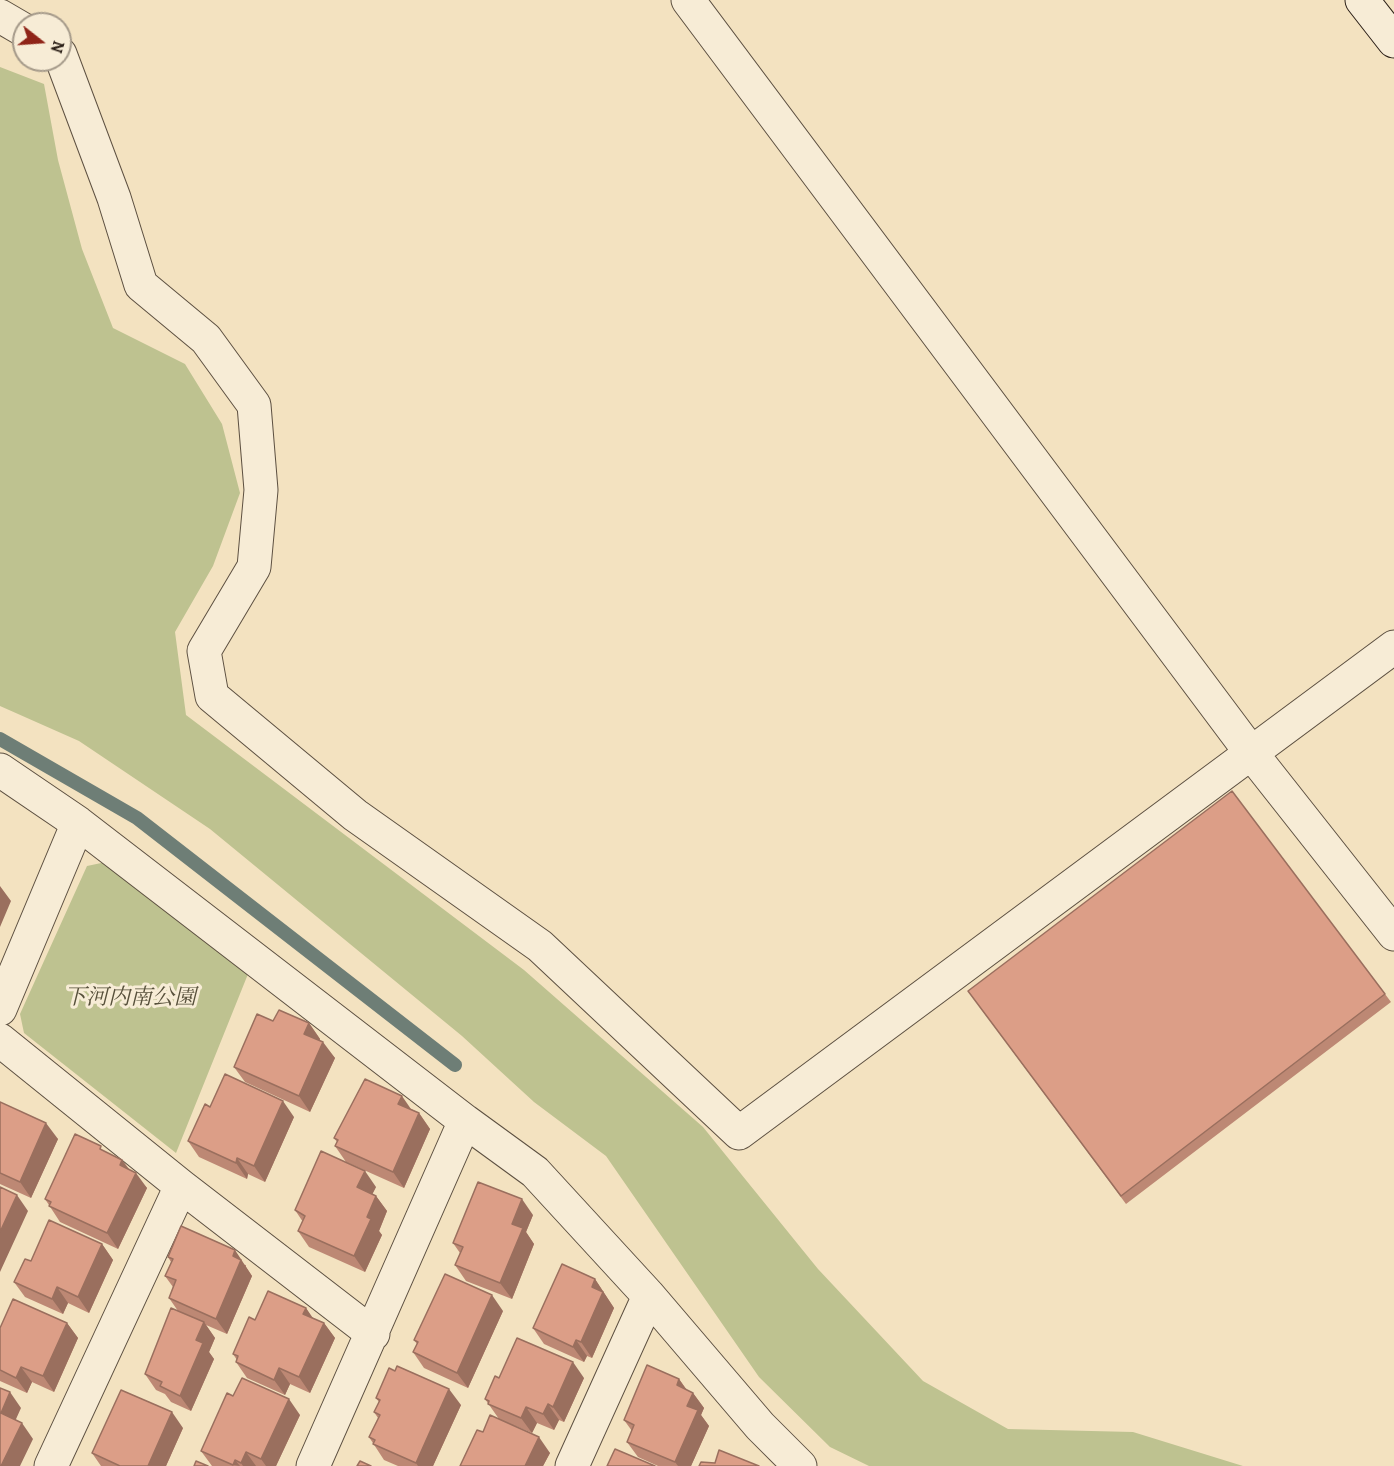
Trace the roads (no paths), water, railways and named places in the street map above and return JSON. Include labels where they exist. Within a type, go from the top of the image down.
[{"type":"street","points":[[688,0],[1252,754],[1394,934]]},
{"type":"street","points":[[1362,0],[1394,41]]},
{"type":"street","points":[[67,72],[114,198],[141,285],[206,339],[254,405],[261,490],[254,567],[204,651],[212,696],[355,815],[540,946],[739,1133],[1394,647]]},
{"type":"street","points":[[0,770],[78,823],[465,1121],[535,1172],[649,1296],[760,1426],[800,1466]]},
{"type":"street","points":[[0,1009],[78,823]]},
{"type":"street","points":[[0,1040],[181,1186],[373,1334]]},
{"type":"street","points":[[313,1466],[465,1121]]},
{"type":"street","points":[[51,1466],[181,1186]]},
{"type":"street","points":[[572,1466],[649,1296]]},
{"type":"waterway","points":[[0,739],[137,818],[455,1065]]},
{"type":"park label","name":"下河内南公園","points":[[130,999]]}]
